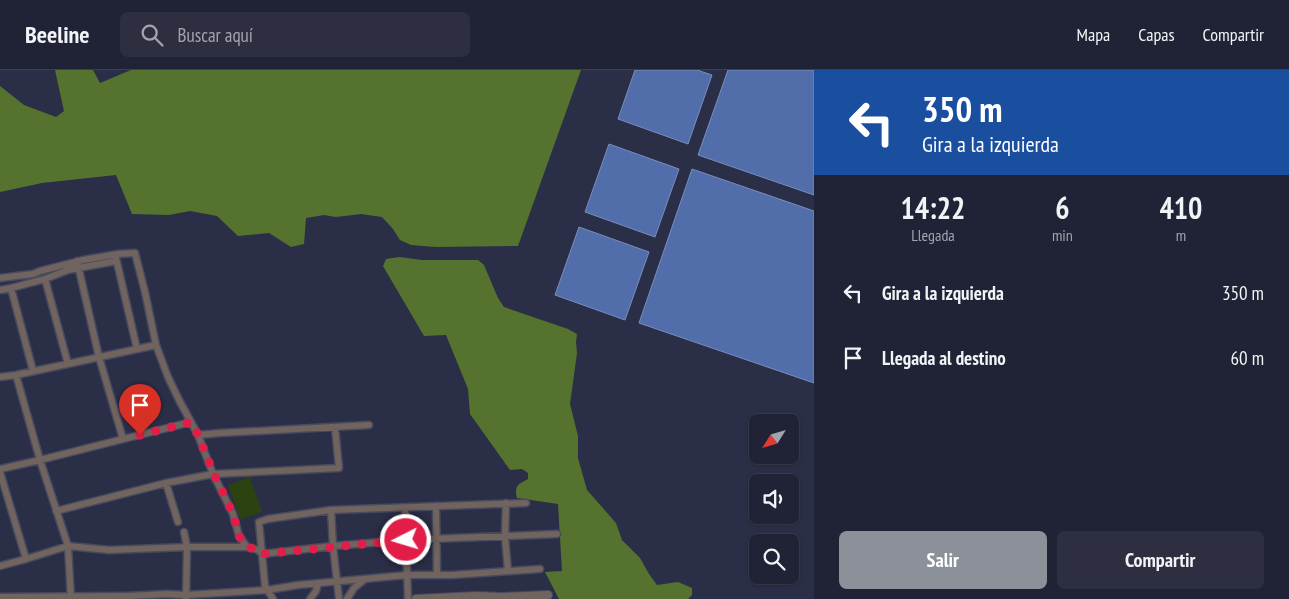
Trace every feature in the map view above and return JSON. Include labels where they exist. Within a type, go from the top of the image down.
[{"type":"street","points":[[0,278],[33,274],[40,271],[135,253],[156,345],[172,385],[198,435],[233,514],[239,536],[247,547]]},
{"type":"street","points":[[116,258],[137,348]]},
{"type":"street","points":[[0,290],[45,279],[78,264]]},
{"type":"street","points":[[78,264],[99,357],[123,439]]},
{"type":"street","points":[[45,279],[68,364]]},
{"type":"street","points":[[11,288],[33,371]]},
{"type":"street","points":[[0,377],[156,345]]},
{"type":"street","points":[[16,375],[40,460],[68,546],[71,598]]},
{"type":"street","points":[[26,559],[0,470],[191,422]]},
{"type":"street","points":[[198,435],[220,432],[369,425]]},
{"type":"street","points":[[56,511],[166,483],[214,474],[339,468],[335,427]]},
{"type":"street","points":[[166,483],[178,522]]},
{"type":"street","points":[[506,503],[505,537],[508,572]]},
{"type":"street","points":[[273,599],[265,586],[259,522],[331,510],[526,503]]},
{"type":"street","points":[[436,506],[437,574]]},
{"type":"street","points":[[405,508],[408,599]]},
{"type":"street","points":[[331,510],[339,599]]},
{"type":"street","points":[[184,532],[186,547],[186,597]]},
{"type":"street","points":[[0,566],[68,546],[109,550],[247,547],[258,550],[262,554],[406,540],[557,534]]},
{"type":"street","points":[[0,597],[186,597],[407,575],[452,575],[540,569]]},
{"type":"street","points":[[347,599],[354,588],[368,579]]},
{"type":"street","points":[[310,599],[316,591],[318,583]]},
{"type":"street","points":[[416,599],[548,595]]},
{"type":"street","points":[[121,599],[128,596]]},
{"type":"green space","points":[[55,70],[93,70],[100,83],[131,70],[581,70],[518,246],[436,247],[411,245],[400,240],[382,217],[361,214],[336,217],[324,215],[306,218],[304,244],[291,247],[269,233],[238,236],[217,216],[190,211],[169,215],[132,214],[116,175],[42,183],[0,192],[0,86],[24,105],[56,117],[64,111]]},
{"type":"green space","points":[[399,257],[422,260],[478,260],[484,265],[498,298],[504,307],[568,329],[577,334],[577,353],[570,404],[578,436],[578,458],[587,490],[616,523],[622,540],[640,558],[657,585],[678,582],[692,588],[692,595],[688,599],[559,599],[545,572],[562,571],[558,504],[517,498],[517,488],[519,484],[528,479],[528,473],[522,469],[510,470],[470,414],[468,389],[446,335],[424,336],[383,266],[386,259]]},
{"type":"green space","points":[[250,477],[262,512],[240,519],[228,485]]},
{"type":"water","points":[[635,70],[697,70],[712,75],[688,144],[618,119]]},
{"type":"water","points":[[728,70],[814,70],[814,195],[698,155]]},
{"type":"water","points":[[609,144],[679,169],[655,237],[585,212]]},
{"type":"water","points":[[692,169],[814,211],[814,383],[639,323]]},
{"type":"water","points":[[579,227],[649,252],[625,320],[555,295]]},
{"type":"route","points":[[140,435],[191,422],[233,514],[239,536],[247,547],[258,550],[262,554],[406,540]]}]
